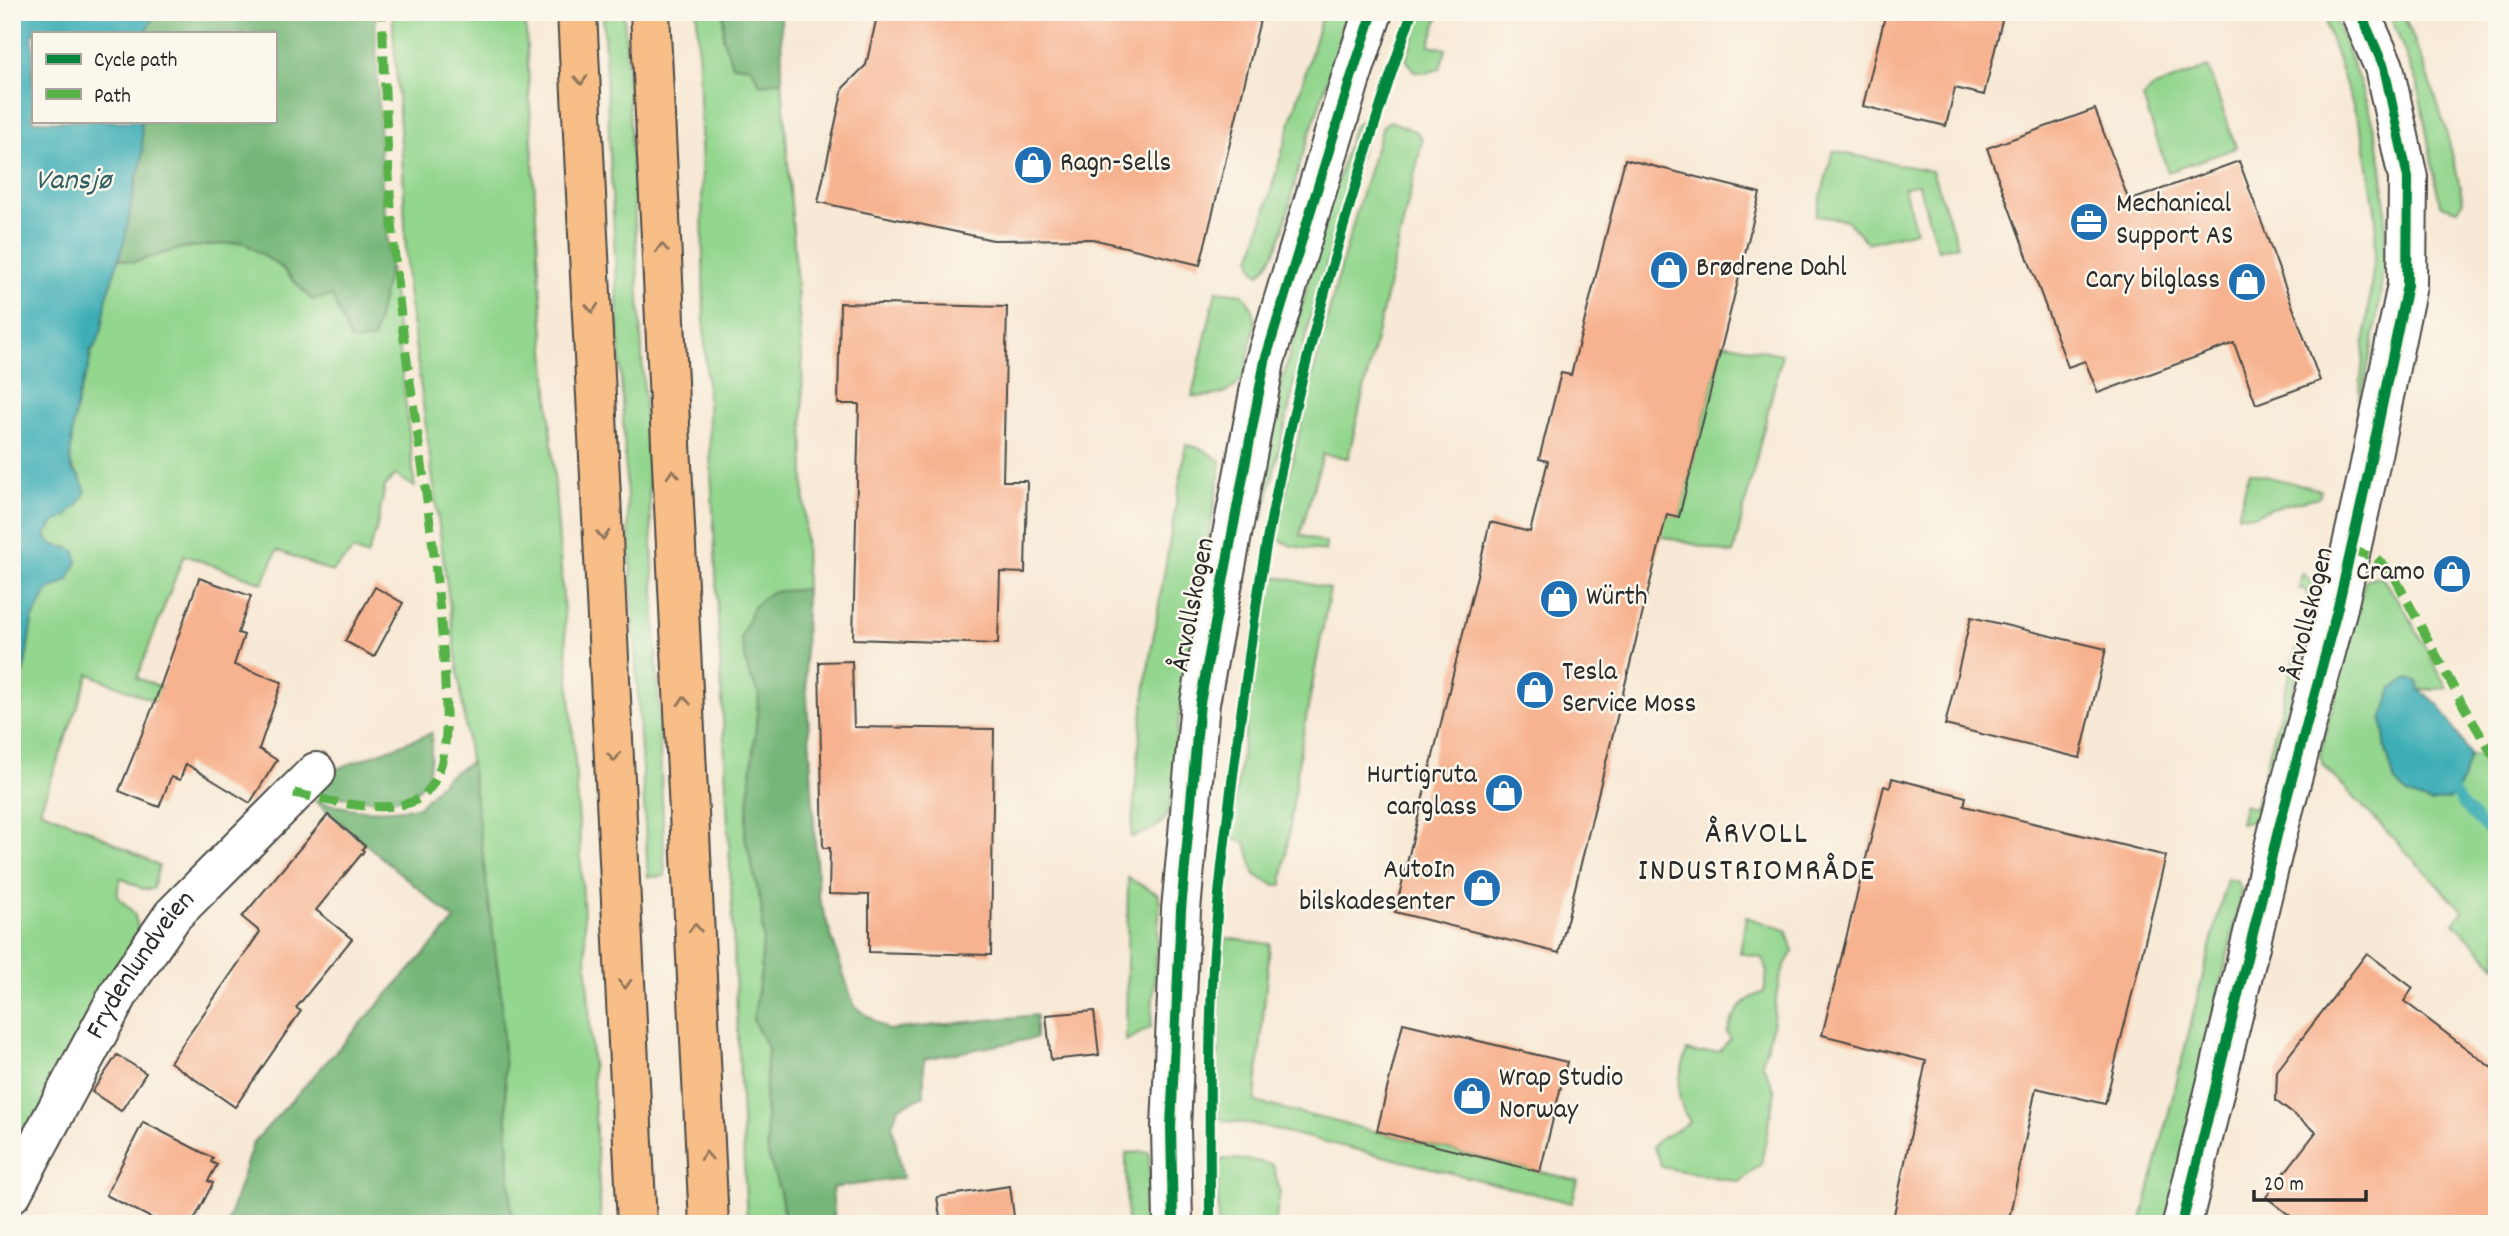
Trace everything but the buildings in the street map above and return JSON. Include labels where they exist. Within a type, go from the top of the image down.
[{"type":"highway","points":[[577,12],[637,1224]]},
{"type":"highway","points":[[649,12],[709,1224]]},
{"type":"street","name":"Årvollskogen","points":[[1173,1224],[1171,1127],[1181,910],[1200,703],[1265,361],[1373,12]]},
{"type":"street","name":"Årvollskogen","points":[[2182,1224],[2269,865],[2341,595],[2407,285],[2407,178],[2384,67],[2360,12]]},
{"type":"street","name":"Frydenlundveien","points":[[12,1193],[120,992],[173,915],[316,772]]},
{"type":"green space","points":[[158,12],[375,12],[381,173],[390,265],[373,340],[351,341],[332,296],[312,300],[281,267],[243,242],[182,248],[134,262],[119,259],[138,174],[141,122],[276,122],[276,32],[148,32],[148,26]]},
{"type":"green space","points":[[392,12],[525,12],[538,253],[577,790],[601,1224],[512,1224],[501,996],[407,283],[403,172]]},
{"type":"green space","points":[[603,12],[624,12],[653,564],[665,876],[648,877]]},
{"type":"green space","points":[[697,12],[724,12],[723,38],[751,67],[761,85],[782,80],[802,356],[806,589],[771,593],[753,607],[741,638],[749,674],[759,693],[745,837],[761,903],[763,938],[761,972],[753,1020],[768,1049],[765,1097],[768,1155],[780,1192],[786,1224],[747,1224],[704,323]]},
{"type":"green space","points":[[724,12],[781,12],[782,80],[761,85],[751,67],[732,65],[723,38]]},
{"type":"green space","points":[[1323,12],[1346,12],[1331,69],[1300,163],[1285,223],[1275,252],[1259,274],[1251,259]]},
{"type":"green space","points":[[1422,12],[1440,12],[1429,45],[1446,49],[1440,69],[1425,73],[1414,71],[1406,59]]},
{"type":"green space","points":[[2389,12],[2402,12],[2430,82],[2458,177],[2463,202],[2458,210],[2440,205],[2418,86]]},
{"type":"green space","points":[[2328,18],[2335,18],[2357,76],[2376,135],[2383,175],[2385,237],[2380,300],[2356,423],[2375,250],[2376,216],[2363,136],[2326,25]]},
{"type":"green space","points":[[2208,67],[2236,148],[2168,172],[2143,98],[2152,88]]},
{"type":"green space","points":[[1363,119],[1367,130],[1309,324],[1263,518],[1257,502],[1278,398],[1311,270],[1353,128]]},
{"type":"green space","points":[[1390,121],[1417,132],[1422,139],[1419,155],[1348,458],[1323,454],[1300,535],[1326,543],[1325,551],[1292,546],[1275,538],[1324,330],[1352,228],[1383,126]]},
{"type":"green space","points":[[141,122],[134,262],[182,248],[243,242],[281,267],[312,300],[332,295],[373,340],[390,265],[415,487],[395,475],[385,486],[376,531],[367,556],[353,550],[332,572],[277,550],[263,583],[184,555],[137,678],[210,706],[204,722],[89,674],[40,810],[87,829],[159,866],[153,889],[143,889],[121,878],[118,897],[134,913],[141,938],[12,1172],[12,721],[21,695],[19,683],[25,666],[32,620],[47,590],[68,580],[77,562],[70,548],[59,547],[45,536],[54,522],[68,516],[79,476],[71,463],[71,427],[92,352],[97,343],[74,324]]},
{"type":"green space","points":[[1833,151],[1932,171],[1958,245],[1938,250],[1918,184],[1904,188],[1916,231],[1867,243],[1847,220],[1816,216]]},
{"type":"green space","points":[[1216,291],[1243,294],[1252,308],[1255,324],[1247,367],[1242,379],[1232,389],[1213,396],[1192,396]]},
{"type":"green space","points":[[1723,343],[1782,354],[1733,554],[1560,511],[1565,488],[1679,516]]},
{"type":"green space","points":[[1186,445],[1200,448],[1221,461],[1219,477],[1178,726],[1171,803],[1166,817],[1158,825],[1131,837],[1148,669]]},
{"type":"green space","points":[[2249,472],[2321,490],[2319,497],[2271,508],[2256,515],[2238,515]]},
{"type":"green space","points":[[2302,573],[2317,587],[2266,804],[2259,821],[2240,823],[2244,805],[2255,809],[2309,598],[2306,589],[2299,589]]},
{"type":"green space","points":[[1273,577],[1330,589],[1300,751],[1282,885],[1274,885],[1255,875],[1246,843],[1232,838],[1234,807],[1267,582]]},
{"type":"green space","points":[[2382,578],[2406,611],[2447,688],[2420,690],[2382,720],[2386,750],[2395,782],[2462,781],[2470,755],[2487,756],[2497,774],[2497,967],[2454,923],[2463,911],[2323,765],[2320,755],[2365,580]]},
{"type":"green space","points":[[806,589],[805,662],[818,895],[854,1006],[888,1030],[1036,1015],[1036,1038],[924,1059],[924,1096],[899,1107],[892,1124],[903,1178],[832,1188],[835,1224],[786,1224],[780,1192],[768,1155],[765,1097],[768,1049],[753,1020],[761,972],[763,938],[761,903],[745,837],[759,693],[749,674],[741,638],[753,607],[771,592]]},
{"type":"green space","points":[[432,733],[428,772],[422,784],[412,794],[403,798],[378,800],[313,792],[336,769]]},
{"type":"green space","points":[[471,762],[501,996],[512,1224],[227,1224],[253,1143],[455,920],[314,800],[366,810],[419,807],[446,777]]},
{"type":"green space","points":[[1128,878],[1158,894],[1160,902],[1151,1027],[1126,1041]]},
{"type":"green space","points":[[2227,879],[2238,882],[2241,889],[2237,914],[2166,1224],[2141,1224]]},
{"type":"green space","points":[[1746,917],[1786,930],[1793,951],[1780,978],[1762,1063],[1775,1091],[1761,1164],[1739,1182],[1662,1167],[1653,1146],[1690,1122],[1684,1113],[1679,1095],[1687,1051],[1720,1051],[1731,1039],[1727,1033],[1740,1007],[1764,992],[1767,973],[1763,958],[1740,953]]},
{"type":"green space","points":[[1226,938],[1270,944],[1255,1102],[1578,1181],[1572,1203],[1253,1124],[1225,1121],[1217,1115],[1220,963]]},
{"type":"green space","points":[[1149,1152],[1151,1224],[1127,1224],[1126,1153]]},
{"type":"green space","points":[[1223,1159],[1250,1160],[1273,1165],[1280,1192],[1275,1224],[1218,1224],[1218,1166]]},
{"type":"water","name":"Vansjø","points":[[12,12],[158,12],[148,26],[148,32],[32,32],[32,122],[141,122],[142,151],[125,238],[107,297],[102,329],[97,343],[90,351],[89,366],[78,397],[73,425],[70,462],[72,470],[79,476],[86,491],[77,507],[71,510],[68,516],[54,522],[45,536],[55,545],[75,551],[77,562],[68,580],[47,591],[32,620],[25,666],[19,683],[21,704],[12,721]]},
{"type":"water","points":[[2408,678],[2418,682],[2420,690],[2440,706],[2470,755],[2456,794],[2448,800],[2431,803],[2408,795],[2395,782],[2386,750],[2382,720],[2393,688]]},
{"type":"waterway","points":[[2449,783],[2461,803],[2497,841]]},
{"type":"marked path","points":[[294,793],[362,806],[381,807],[414,801],[432,785],[441,765],[445,743],[444,663],[435,566],[394,246],[382,12]]},
{"type":"marked path","points":[[2351,550],[2376,558],[2393,574],[2464,707],[2497,762]]},
{"type":"cycle path","points":[[1173,1224],[1171,1127],[1181,910],[1200,703],[1265,361],[1373,12]]},
{"type":"cycle path","points":[[1210,1224],[1210,1053],[1214,951],[1228,815],[1260,580],[1284,456],[1315,327],[1351,200],[1412,12]]},
{"type":"cycle path","points":[[2182,1224],[2278,831],[2338,607],[2407,285],[2408,178],[2384,67],[2360,12]]},
{"type":"place","name":"Ragn-Sells","points":[[1033,165]]},
{"type":"place","name":"Mechanical Support AS","points":[[2089,222]]},
{"type":"place","name":"Brødrene Dahl","points":[[1669,270]]},
{"type":"place","name":"Cary bilglass","points":[[2247,282]]},
{"type":"place","name":"Cramo","points":[[2452,574]]},
{"type":"place","name":"Würth","points":[[1559,599]]},
{"type":"place","name":"Tesla Service Moss","points":[[1535,690]]},
{"type":"place","name":"Hurtigruta carglass","points":[[1504,793]]},
{"type":"place","name":"AutoIn bilskadesenter","points":[[1482,888]]},
{"type":"place","name":"Wrap Studio Norway","points":[[1472,1096]]},
{"type":"district","name":"ÅRVOLL INDUSTRIOMRÅDE","points":[[1757,854]]}]
